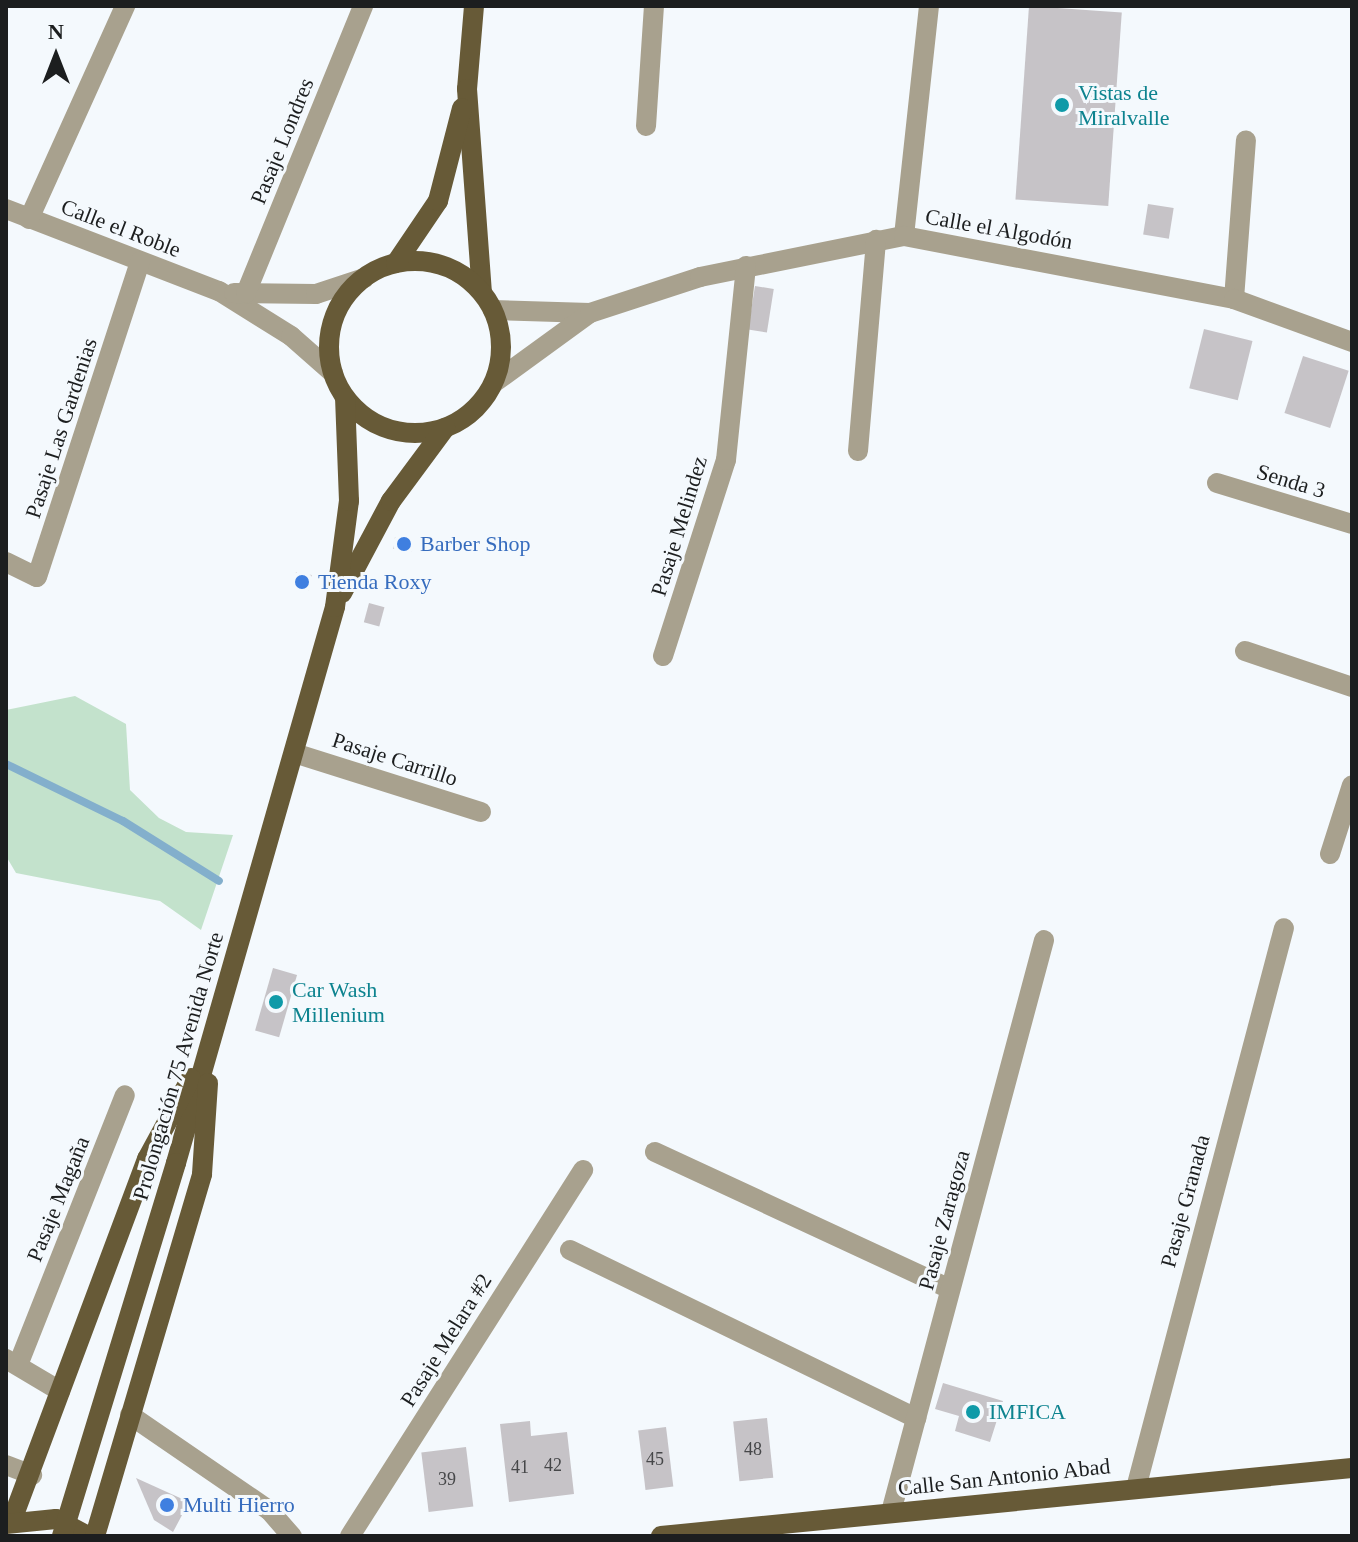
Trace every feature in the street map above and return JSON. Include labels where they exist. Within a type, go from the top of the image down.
[{"type":"main road","points":[[396,263],[438,201],[467,89],[474,6]]},
{"type":"main road","points":[[467,89],[488,301],[501,337],[495,382],[466,417],[445,428],[390,429],[345,398],[333,373],[333,321],[364,278],[396,263],[443,266],[488,301]]},
{"type":"main road","name":"Prolongación 75 Avenida Norte","points":[[62,1536],[176,1163],[335,607],[349,501],[345,398]]},
{"type":"main road","name":"Prolongación 75 Avenida Norte","points":[[335,607],[391,501],[445,428]]},
{"type":"main road","points":[[88,1536],[56,1519],[9,1522],[32,1475],[60,1391],[147,1159],[210,1043]]},
{"type":"main road","points":[[95,1536],[202,1174],[210,1043]]},
{"type":"main road","name":"Calle San Antonio Abad","points":[[661,1536],[823,1527],[891,1512],[1352,1468]]},
{"type":"street","points":[[14,214],[125,6]]},
{"type":"street","name":"Pasaje Londres","points":[[246,293],[363,6]]},
{"type":"street","points":[[646,126],[654,6]]},
{"type":"street","points":[[904,236],[929,6]]},
{"type":"street","points":[[1234,299],[1246,140]]},
{"type":"street","name":"Calle el Roble","points":[[14,214],[219,291],[291,336],[333,373]]},
{"type":"street","name":"Calle el Algodón","points":[[495,382],[590,313],[746,266],[904,236],[1234,299],[1352,342]]},
{"type":"street","points":[[858,451],[876,240]]},
{"type":"street","name":"Pasaje Las Gardenias","points":[[6,562],[37,577],[140,261]]},
{"type":"street","name":"Pasaje Melindez","points":[[663,656],[726,460],[746,266]]},
{"type":"street","name":"Calle el Roble","points":[[219,291],[316,294],[364,278]]},
{"type":"street","name":"Calle el Algodón","points":[[488,301],[590,313]]},
{"type":"street","name":"Senda 3","points":[[1217,483],[1352,524]]},
{"type":"street","points":[[1245,651],[1352,687]]},
{"type":"street","name":"Pasaje Carrillo","points":[[294,753],[481,812]]},
{"type":"street","points":[[1330,854],[1352,785]]},
{"type":"street","name":"Pasaje Granada","points":[[1136,1488],[1284,928]]},
{"type":"street","name":"Pasaje Zaragoza","points":[[891,1512],[1044,940]]},
{"type":"street","name":"Pasaje Magaña","points":[[12,1362],[125,1095]]},
{"type":"street","points":[[655,1152],[950,1289]]},
{"type":"street","name":"Pasaje Melara #2","points":[[350,1536],[583,1170]]},
{"type":"street","points":[[570,1250],[916,1418]]},
{"type":"street","points":[[12,1362],[60,1391]]},
{"type":"street","points":[[130,1415],[269,1510],[292,1536]]},
{"type":"street","points":[[6,1465],[32,1475]]},
{"type":"green space","points":[[75,696],[126,724],[130,790],[159,818],[186,832],[233,835],[201,930],[160,901],[16,873],[6,856],[6,710]]},
{"type":"building","name":"Vistas de Miralvalle","points":[[1029,6],[1122,12],[1108,206],[1015,200]]},
{"type":"building","points":[[1148,204],[1174,208],[1169,239],[1143,235]]},
{"type":"building","points":[[755,286],[774,289],[767,332],[748,329]]},
{"type":"building","points":[[1204,329],[1253,341],[1238,400],[1189,388]]},
{"type":"building","points":[[1303,356],[1349,371],[1330,428],[1284,413]]},
{"type":"building","name":"Barber Shop","points":[[395,537],[414,540],[412,552],[393,549]]},
{"type":"building","name":"Tienda Roxy","points":[[296,572],[312,575],[309,591],[293,588]]},
{"type":"building","points":[[369,603],[384,607],[379,626],[364,622]]},
{"type":"building","name":"Car Wash Millenium","points":[[273,968],[297,975],[279,1037],[255,1030]]},
{"type":"building","name":"IMFICA","points":[[943,1383],[1003,1401],[990,1442],[955,1431],[959,1416],[935,1409]]},
{"type":"building","points":[[767,1418],[773,1478],[739,1481],[733,1422]]},
{"type":"building","points":[[530,1421],[531,1436],[567,1432],[574,1494],[509,1502],[500,1424]]},
{"type":"building","points":[[666,1427],[673,1487],[646,1490],[638,1430]]},
{"type":"building","points":[[466,1447],[473,1507],[429,1512],[421,1452]]},
{"type":"building","name":"Multi Hierro","points":[[136,1478],[189,1502],[173,1532],[154,1520]]},
{"type":"waterway","points":[[6,764],[123,821],[219,881]]},
{"type":"place","name":"Vistas de Miralvalle","points":[[1062,105]]},
{"type":"place","name":"Barber Shop","points":[[404,544]]},
{"type":"place","name":"Tienda Roxy","points":[[302,582]]},
{"type":"place","name":"Car Wash Millenium","points":[[276,1002]]},
{"type":"place","name":"IMFICA","points":[[973,1412]]},
{"type":"place","name":"Multi Hierro","points":[[167,1505]]}]
